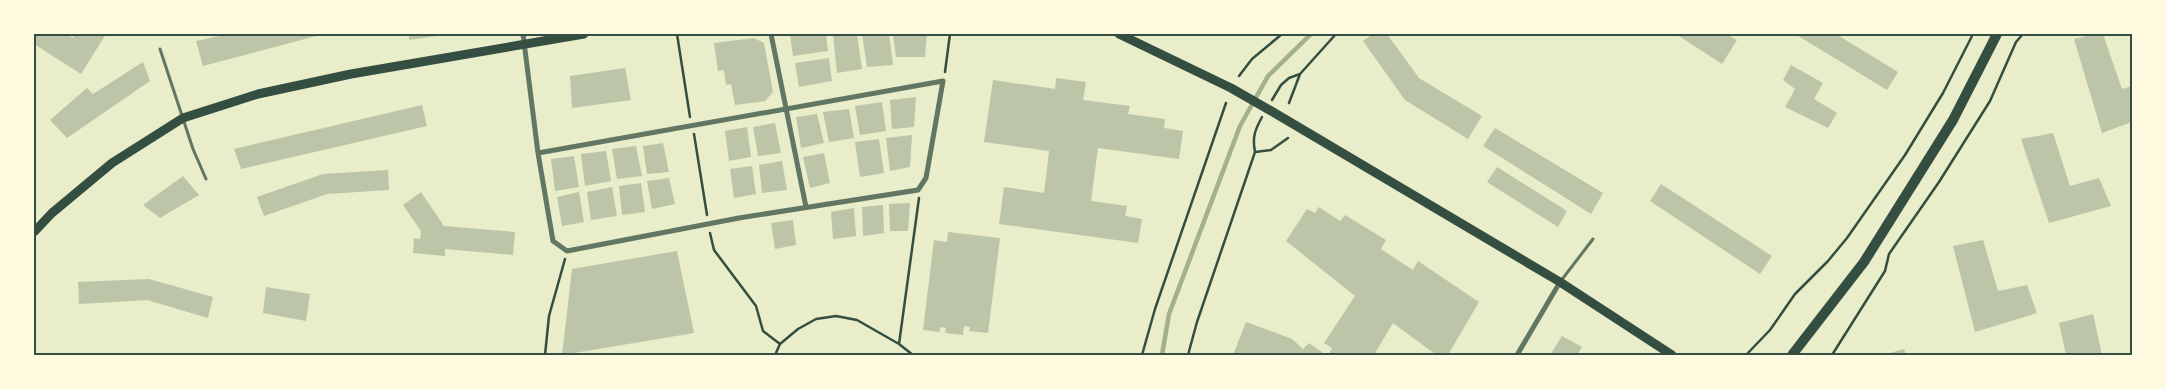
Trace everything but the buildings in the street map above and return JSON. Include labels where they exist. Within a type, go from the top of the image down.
[{"type":"main road","points":[[34,232],[52,213],[112,163],[183,118],[258,94],[351,74],[584,34]]},
{"type":"main road","points":[[1119,34],[1273,112],[1560,282],[1672,355]]},
{"type":"main road","points":[[1792,355],[1864,262],[1953,120],[1997,34]]},
{"type":"street","points":[[523,34],[538,153],[553,241],[568,251],[806,207],[918,190],[926,178],[943,81],[538,153]]},
{"type":"street","points":[[771,34],[806,207]]},
{"type":"street","points":[[1517,355],[1560,282]]},
{"type":"lane","points":[[160,49],[206,179]]},
{"type":"lane","points":[[1560,282],[1593,239]]},
{"type":"path","points":[[677,34],[714,250],[756,306],[763,331],[780,344]]},
{"type":"path","points":[[943,81],[950,34]]},
{"type":"path","points":[[1239,76],[1252,59],[1282,34]]},
{"type":"path","points":[[1289,102],[1300,74],[1336,34]]},
{"type":"path","points":[[1746,355],[1770,330],[1795,294],[1828,262],[1894,170],[1943,93],[1973,34]]},
{"type":"path","points":[[1832,355],[1885,272],[1889,254],[1990,101],[2016,42],[2023,34]]},
{"type":"path","points":[[1272,100],[1280,85],[1289,78],[1300,74]]},
{"type":"path","points":[[1142,355],[1154,309],[1226,102]]},
{"type":"path","points":[[1188,355],[1197,322],[1255,152],[1252,140],[1254,131],[1263,116]]},
{"type":"path","points":[[1255,152],[1271,150],[1288,138]]},
{"type":"path","points":[[899,344],[919,198],[918,190]]},
{"type":"path","points":[[545,355],[549,316],[568,251]]},
{"type":"path","points":[[775,355],[780,344],[816,319],[836,316],[857,320],[899,344],[913,355]]},
{"type":"waterway","points":[[1162,355],[1169,314],[1240,126],[1268,76],[1311,34]]}]
